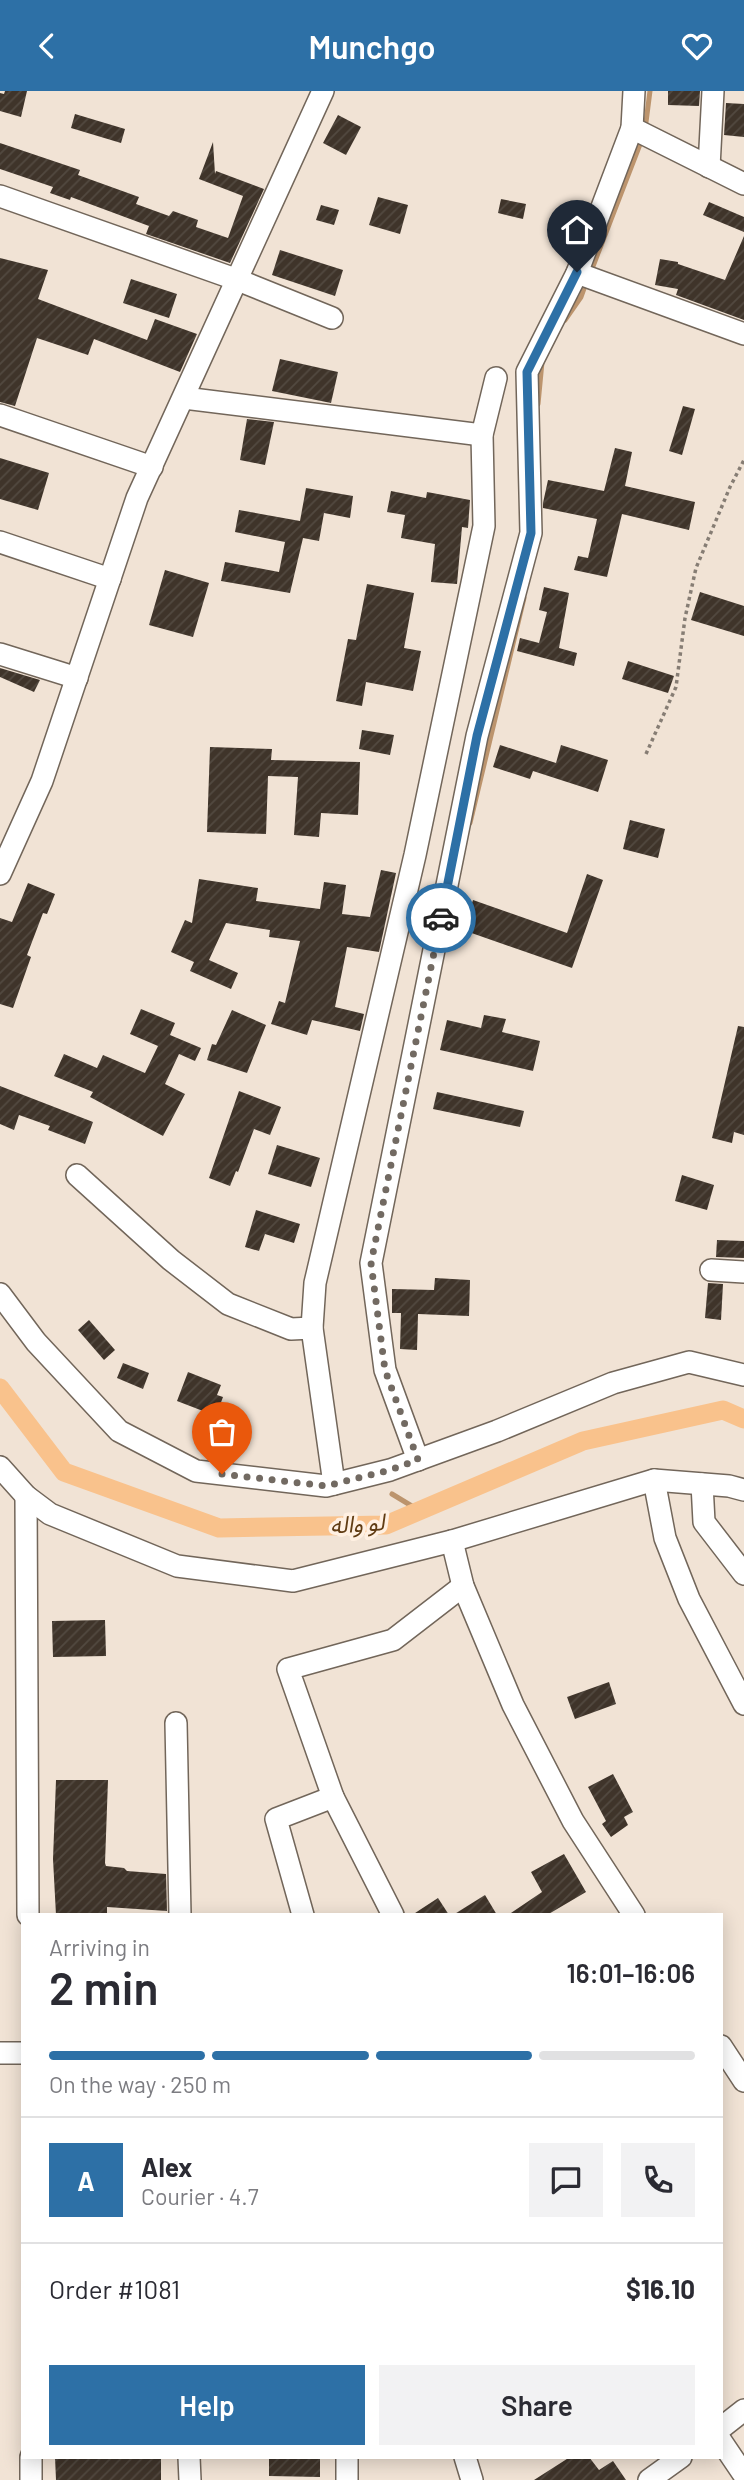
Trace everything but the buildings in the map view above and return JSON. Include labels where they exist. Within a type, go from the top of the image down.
[{"type":"street","points":[[0,874],[42,781],[137,498],[323,91]]},
{"type":"street","points":[[418,1460],[385,1370],[371,1263],[477,736],[531,533],[527,372],[577,272],[632,128],[634,91]]},
{"type":"street","points":[[709,167],[713,91]]},
{"type":"street","points":[[632,128],[744,184]]},
{"type":"street","points":[[0,196],[238,280],[332,318]]},
{"type":"street","points":[[577,272],[744,334]]},
{"type":"street","points":[[334,1484],[312,1328],[315,1283],[415,855],[484,526],[481,435],[496,378]]},
{"type":"street","points":[[184,398],[481,435]]},
{"type":"street","points":[[0,415],[152,467]]},
{"type":"street","points":[[0,542],[110,579]]},
{"type":"street","points":[[0,655],[77,678]]},
{"type":"street","points":[[77,1175],[171,1260],[228,1304],[291,1329],[312,1328]]},
{"type":"street","points":[[710,1270],[744,1272]]},
{"type":"street","points":[[0,1294],[36,1342],[119,1431],[196,1471],[326,1486],[418,1460],[613,1383],[689,1362],[744,1375]]},
{"type":"street","points":[[0,1467],[26,1496],[50,1514],[177,1566],[293,1581],[452,1541],[654,1480],[729,1486],[744,1490]]},
{"type":"street","points":[[654,1480],[665,1538],[689,1599],[744,1704]]},
{"type":"street","points":[[702,1484],[704,1522],[744,1574]]},
{"type":"street","points":[[26,1496],[28,1913]]},
{"type":"street","points":[[452,1541],[463,1586],[513,1705],[573,1821],[633,1913]]},
{"type":"street","points":[[392,1913],[333,1797],[288,1669],[393,1640],[463,1586]]},
{"type":"street","points":[[176,1723],[180,1913]]},
{"type":"street","points":[[302,1913],[276,1818],[333,1797]]},
{"type":"street","points":[[723,2049],[744,2081]]},
{"type":"street","points":[[0,2053],[21,2053]]},
{"type":"street","points":[[723,2426],[744,2410]]},
{"type":"street","points":[[723,2444],[744,2475]]},
{"type":"street","points":[[31,2459],[31,2480]]},
{"type":"street","points":[[189,2459],[190,2480]]},
{"type":"street","points":[[348,2459],[348,2480]]},
{"type":"street","points":[[466,2459],[472,2480]]},
{"type":"street","points":[[649,2480],[678,2459]]},
{"type":"path","points":[[646,754],[676,687],[685,618],[696,569],[744,460]]},
{"type":"waterway","points":[[645,130],[650,91]]},
{"type":"waterway","points":[[590,274],[642,139]]},
{"type":"waterway","points":[[565,320],[581,297],[586,283]]},
{"type":"waterway","points":[[538,404],[542,362]]},
{"type":"waterway","points":[[470,823],[524,598]]},
{"type":"waterway","name":"لو واله","points":[[0,1388],[64,1472],[219,1528],[386,1525],[583,1441],[723,1410],[744,1419]]},
{"type":"waterway","points":[[392,1494],[420,1511]]},
{"type":"way so far","points":[[222,1474],[326,1486],[418,1460],[385,1370],[371,1263],[441,918]]},
{"type":"route","points":[[441,918],[477,736],[531,533],[527,372],[577,272]]}]
